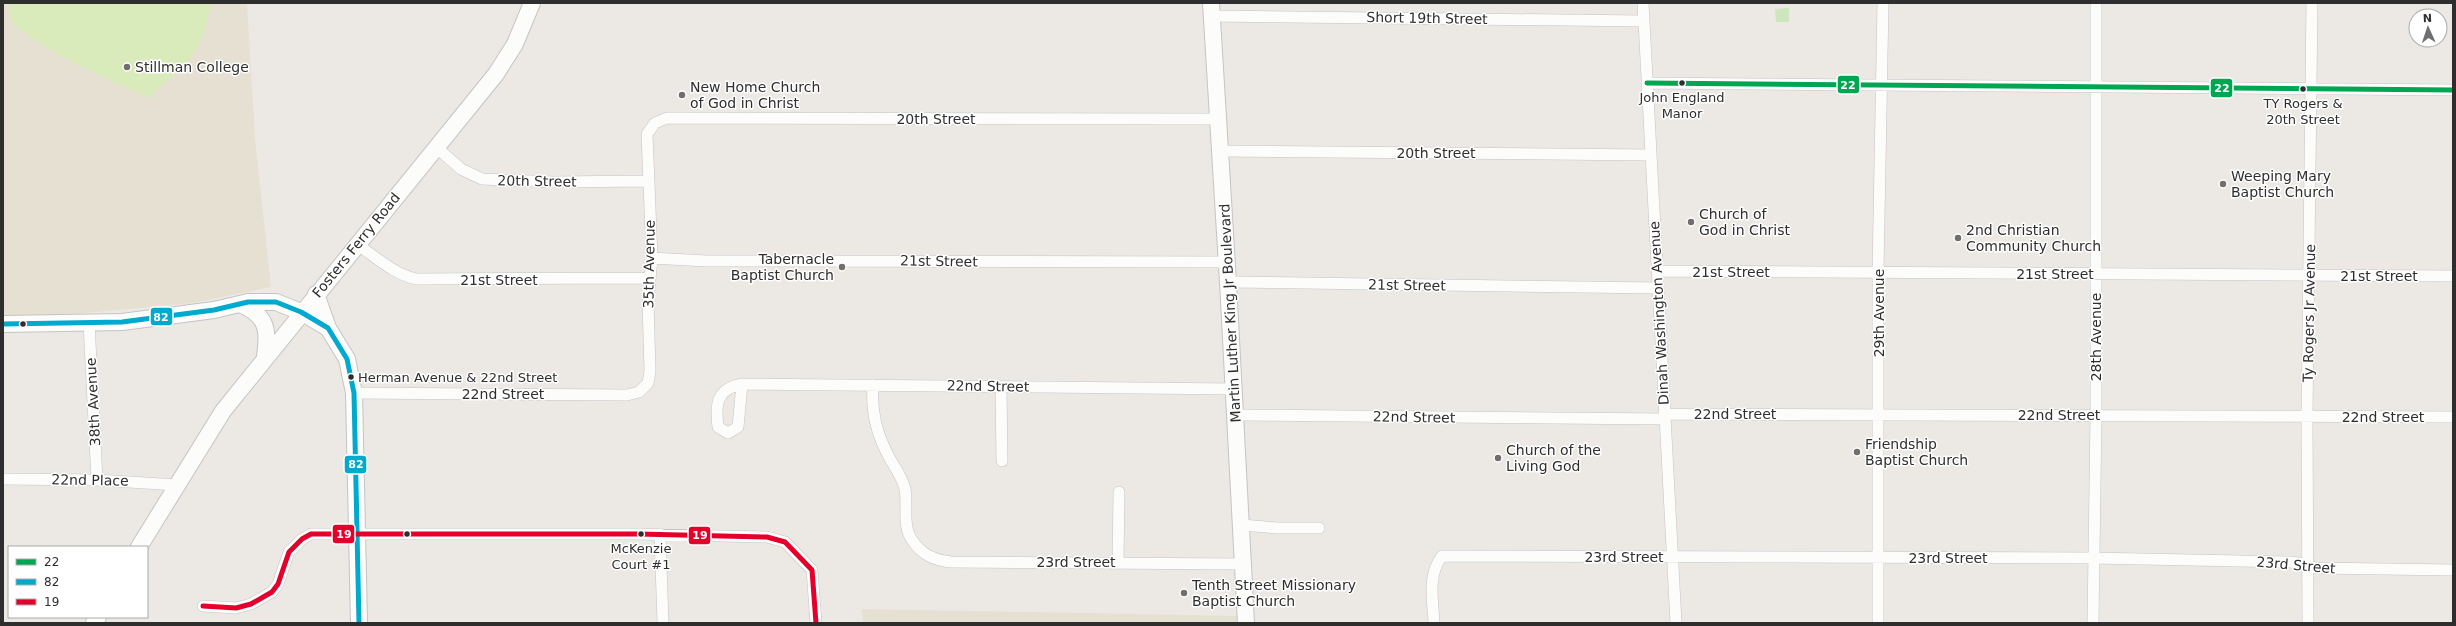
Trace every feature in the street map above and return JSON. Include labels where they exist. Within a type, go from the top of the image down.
[{"type":"street","name":"Fosters Ferry Road","points":[[141,546],[222,411],[301,312],[358,245],[506,59],[522,28],[532,3]]},
{"type":"street","name":"Dinah Washington Avenue","points":[[1642,3],[1676,623]]},
{"type":"street","name":"29th Avenue","points":[[1878,623],[1878,272],[1883,85],[1883,3]]},
{"type":"street","name":"28th Avenue","points":[[2092,623],[2096,416],[2096,3]]},
{"type":"street","name":"Ty Rogers Jr Avenue","points":[[2308,623],[2306,564],[2312,3]]},
{"type":"street","name":"Short 19th Street","points":[[1211,9],[1643,21]]},
{"type":"street","name":"Martin Luther King Jr Boulevard","points":[[1211,9],[1236,415],[1246,623]]},
{"type":"street","points":[[1647,83],[2453,90]]},
{"type":"street","name":"20th Street","points":[[655,123],[667,118],[1218,119]]},
{"type":"street","name":"35th Avenue","points":[[648,383],[650,371],[648,301],[652,258],[647,134],[655,123]]},
{"type":"street","name":"20th Street","points":[[436,147],[461,169],[482,179],[553,182],[648,181]]},
{"type":"street","name":"20th Street","points":[[1220,151],[1651,155]]},
{"type":"street","name":"21st Street","points":[[358,245],[394,271],[405,277],[416,279],[650,278]]},
{"type":"street","name":"21st Street","points":[[652,258],[706,261],[1226,262]]},
{"type":"street","name":"21st Street","points":[[1657,271],[2453,276]]},
{"type":"street","name":"21st Street","points":[[1228,282],[1658,288]]},
{"type":"street","points":[[316,294],[328,328],[347,359],[354,393],[356,533],[360,623]]},
{"type":"street","points":[[3,324],[89,323],[154,319],[260,301],[276,302],[301,312],[328,328]]},
{"type":"street","points":[[240,304],[254,312],[264,324],[268,336],[265,356]]},
{"type":"street","name":"38th Avenue","points":[[89,323],[97,480]]},
{"type":"street","name":"22nd Street","points":[[354,393],[627,395],[640,392],[648,383]]},
{"type":"street","name":"22nd Street","points":[[742,384],[1234,389]]},
{"type":"street","name":"23rd Street","points":[[872,385],[871,404],[874,422],[880,438],[903,480],[907,526],[915,545],[928,556],[950,562],[1242,564]]},
{"type":"street","points":[[1001,386],[1002,461]]},
{"type":"street","name":"22nd Street","points":[[1236,415],[2453,417]]},
{"type":"street","name":"22nd Place","points":[[3,479],[97,480],[177,485]]},
{"type":"street","points":[[1118,562],[1120,492]]},
{"type":"street","points":[[1242,525],[1277,528],[1318,528]]},
{"type":"street","points":[[204,606],[236,608],[251,604],[272,592],[278,584],[289,552],[302,538],[311,534],[660,534],[767,537],[785,542],[812,570],[816,623]]},
{"type":"street","points":[[660,534],[663,623]]},
{"type":"street","name":"23rd Street","points":[[1434,623],[1432,578],[1434,566],[1442,556],[1673,558],[2093,558],[2306,564],[2315,568],[2453,570]]},
{"type":"shaded area","points":[[3,3],[247,3],[255,139],[271,287],[193,303],[63,315],[3,315]]},
{"type":"shaded area","points":[[862,609],[1238,616],[1238,623],[863,623]]},
{"type":"green space","points":[[8,3],[211,3],[206,25],[199,44],[180,70],[149,98],[95,74],[44,46],[11,22]]},
{"type":"green space","points":[[1789,8],[1789,22],[1776,22],[1775,9]]},
{"type":"transit line","name":"22","points":[[1647,83],[2453,90]]},
{"type":"transit line","name":"82","points":[[3,324],[122,322],[214,310],[248,302],[276,302],[301,312],[328,328],[347,359],[354,393],[359,623]]},
{"type":"transit line","name":"19","points":[[203,606],[236,608],[251,604],[272,592],[278,584],[289,552],[302,539],[311,534],[639,534],[767,537],[785,542],[812,570],[816,623]]},
{"type":"place","name":"Stillman College","points":[[127,67]]},
{"type":"place","name":"John England Manor","points":[[1682,83]]},
{"type":"place","name":"TY Rogers & 20th Street","points":[[2303,89]]},
{"type":"place","name":"New Home Church of God in Christ","points":[[682,95]]},
{"type":"place","name":"Weeping Mary Baptist Church","points":[[2223,184]]},
{"type":"place","name":"Church of God in Christ","points":[[1691,222]]},
{"type":"place","name":"2nd Christian Community Church","points":[[1958,238]]},
{"type":"place","name":"Tabernacle Baptist Church","points":[[842,267]]},
{"type":"place","name":"Herman Avenue & 22nd Street","points":[[351,377]]},
{"type":"place","name":"Friendship Baptist Church","points":[[1857,452]]},
{"type":"place","name":"Church of the Living God","points":[[1498,458]]},
{"type":"place","name":"McKenzie Court #1","points":[[641,534]]},
{"type":"place","name":"Tenth Street Missionary Baptist Church","points":[[1184,593]]}]
